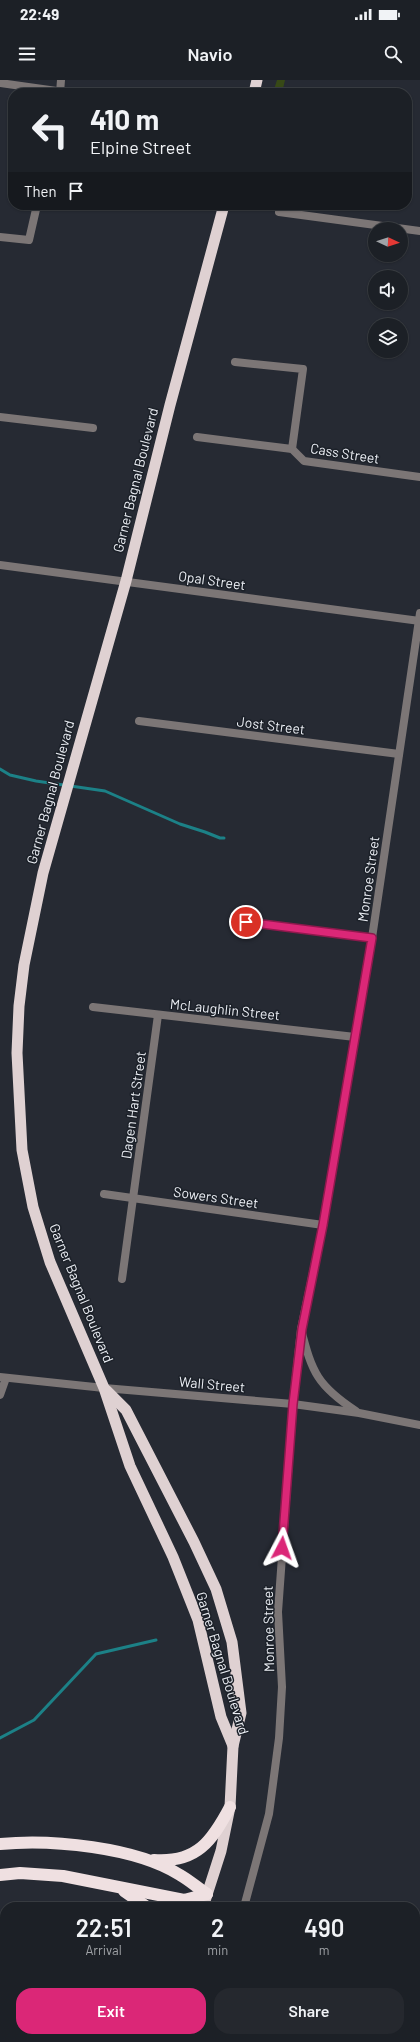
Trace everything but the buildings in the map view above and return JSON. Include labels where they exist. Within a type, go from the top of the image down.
[{"type":"highway","name":"Garner Bagnal Boulevard","points":[[223,210],[170,405],[126,581],[43,873],[24,965],[19,1006],[18,1045],[22,1150],[33,1207],[50,1262],[104,1388],[130,1466],[173,1557],[198,1620],[221,1717],[233,1746]]},
{"type":"highway","name":"Garner Bagnal Boulevard","points":[[104,1388],[126,1410],[194,1542],[216,1589],[232,1642],[238,1679],[241,1713],[233,1746],[230,1807],[222,1850],[205,1902]]},
{"type":"highway","points":[[0,1844],[18,1842],[59,1843],[103,1850],[148,1860],[167,1861],[186,1857],[203,1847],[216,1833],[230,1807]]},
{"type":"highway","points":[[148,1860],[179,1874],[207,1894]]},
{"type":"highway","points":[[0,1875],[20,1873],[63,1876],[184,1900],[207,1894]]},
{"type":"highway","points":[[106,1884],[125,1891],[139,1902]]},
{"type":"street","points":[[0,83],[33,88]]},
{"type":"street","points":[[0,236],[29,240],[37,210]]},
{"type":"street","points":[[279,212],[420,231]]},
{"type":"street","points":[[236,362],[303,369],[292,449]]},
{"type":"street","points":[[0,417],[93,428]]},
{"type":"street","name":"Cass Street","points":[[197,437],[292,449],[304,461],[420,477]]},
{"type":"street","name":"Opal Street","points":[[0,565],[420,618]]},
{"type":"street","name":"Monroe Street","points":[[245,1902],[269,1814],[279,1738],[282,1687],[278,1612],[293,1404],[302,1329],[323,1225],[372,938],[398,754],[420,618]]},
{"type":"street","name":"Jost Street","points":[[139,721],[398,754]]},
{"type":"street","points":[[246,922],[372,938]]},
{"type":"street","name":"McLaughlin Street","points":[[93,1007],[355,1037]]},
{"type":"street","name":"Dagen Hart Street","points":[[122,1279],[158,1015]]},
{"type":"street","name":"Sowers Street","points":[[104,1194],[323,1225]]},
{"type":"street","points":[[302,1329],[308,1355],[317,1377],[334,1397],[358,1413]]},
{"type":"street","points":[[0,1396],[3,1377]]},
{"type":"street","name":"Wall Street","points":[[3,1377],[104,1388],[293,1404],[358,1413],[420,1425]]},
{"type":"green space","points":[[277,80],[285,80],[283,88],[275,88]]},
{"type":"waterway","points":[[0,769],[10,775],[36,781],[105,791],[180,824],[220,838],[224,838]]},
{"type":"waterway","points":[[0,1738],[34,1720],[96,1654],[156,1640]]},
{"type":"route","points":[[246,922],[372,938],[323,1225],[302,1329],[293,1404],[282,1548]]}]
